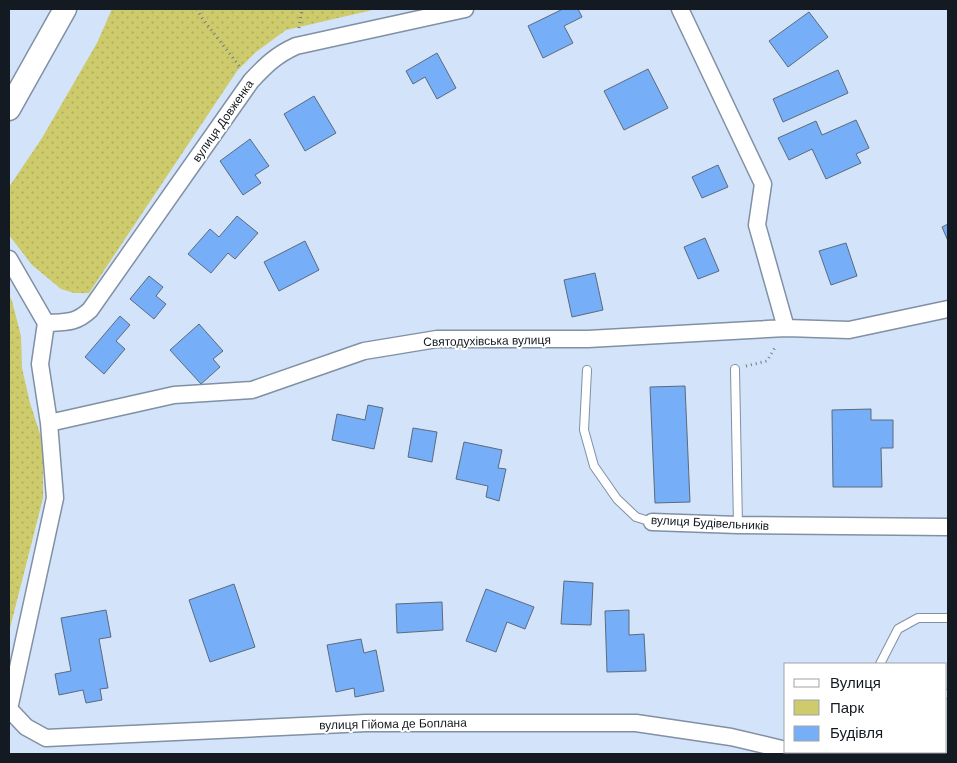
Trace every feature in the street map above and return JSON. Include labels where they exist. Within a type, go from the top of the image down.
[{"type":"main road","points":[[9,109],[65,9]]},
{"type":"street","name":"вулиця Довженка","points":[[46,323],[73,322],[83,317],[90,310],[251,81],[268,62],[296,46],[465,9]]},
{"type":"street","points":[[680,9],[763,184],[757,225],[786,328]]},
{"type":"street","points":[[9,259],[46,323],[40,364],[49,423],[55,498],[9,709]]},
{"type":"street","name":"Святодухівська вулиця","points":[[49,423],[174,395],[252,390],[364,351],[437,340],[588,339],[786,328],[849,330],[948,309]]},
{"type":"street","name":"вулиця Будівельників","points":[[652,522],[738,526],[948,528]]},
{"type":"street","name":"вулиця Гійома де Боплана","points":[[9,709],[26,727],[46,738],[366,723],[636,722],[731,737],[784,750]]},
{"type":"lane","points":[[735,369],[738,526]]},
{"type":"lane","name":"вулиця Будівельників","points":[[587,370],[584,430],[594,466],[616,499],[636,517],[652,522]]},
{"type":"lane","points":[[881,663],[898,629],[918,618],[948,618]]},
{"type":"path","points":[[197,9],[251,81]]},
{"type":"path","points":[[735,369],[767,361],[786,328]]},
{"type":"green space","points":[[112,9],[377,9],[286,30],[256,52],[237,71],[89,293],[74,293],[61,289],[32,265],[9,235],[9,187],[42,138],[97,43]]},
{"type":"green space","points":[[9,294],[21,336],[22,368],[30,403],[43,443],[43,498],[9,632]]},
{"type":"building","points":[[563,9],[578,9],[582,17],[564,26],[573,43],[543,58],[528,26]]},
{"type":"building","points":[[809,12],[828,37],[788,67],[769,41]]},
{"type":"building","points":[[437,53],[456,88],[437,99],[425,77],[413,84],[406,71]]},
{"type":"building","points":[[648,69],[668,108],[624,130],[604,91]]},
{"type":"building","points":[[838,70],[848,93],[783,122],[773,99]]},
{"type":"building","points":[[314,96],[336,133],[305,151],[284,114]]},
{"type":"building","points":[[856,120],[869,148],[856,154],[861,163],[826,179],[812,149],[789,160],[778,138],[816,121],[822,135]]},
{"type":"building","points":[[250,139],[269,166],[255,175],[261,183],[243,195],[220,161]]},
{"type":"building","points":[[718,165],[728,187],[702,198],[692,177]]},
{"type":"building","points":[[237,216],[258,233],[235,259],[228,253],[211,273],[188,254],[210,229],[219,237]]},
{"type":"building","points":[[948,224],[948,241],[942,227]]},
{"type":"building","points":[[705,238],[719,271],[698,279],[684,247]]},
{"type":"building","points":[[305,241],[319,270],[279,291],[264,262]]},
{"type":"building","points":[[846,243],[857,276],[831,285],[819,251]]},
{"type":"building","points":[[595,273],[603,310],[572,317],[564,280]]},
{"type":"building","points":[[149,276],[163,287],[156,296],[166,304],[154,319],[130,299]]},
{"type":"building","points":[[120,316],[130,325],[116,341],[125,349],[104,374],[85,357]]},
{"type":"building","points":[[199,324],[223,351],[213,359],[220,367],[201,384],[170,350]]},
{"type":"building","points":[[685,386],[690,502],[655,503],[650,387]]},
{"type":"building","points":[[368,405],[383,408],[374,449],[332,440],[337,414],[365,420]]},
{"type":"building","points":[[871,409],[871,420],[893,420],[893,448],[881,448],[882,487],[833,487],[832,410]]},
{"type":"building","points":[[413,428],[437,432],[432,462],[408,457]]},
{"type":"building","points":[[464,442],[502,450],[498,468],[506,469],[499,501],[486,497],[488,486],[456,479]]},
{"type":"building","points":[[564,581],[593,583],[591,625],[561,624]]},
{"type":"building","points":[[234,584],[255,647],[210,662],[189,600]]},
{"type":"building","points":[[486,589],[534,607],[525,629],[507,622],[496,652],[466,641]]},
{"type":"building","points":[[442,602],[443,630],[397,633],[396,604]]},
{"type":"building","points":[[106,610],[111,637],[99,639],[108,688],[100,689],[102,700],[86,703],[83,690],[59,695],[55,674],[71,671],[61,618]]},
{"type":"building","points":[[629,610],[629,635],[644,634],[646,671],[607,672],[605,611]]},
{"type":"building","points":[[361,639],[364,653],[376,650],[384,691],[355,697],[354,688],[336,692],[327,645]]}]
